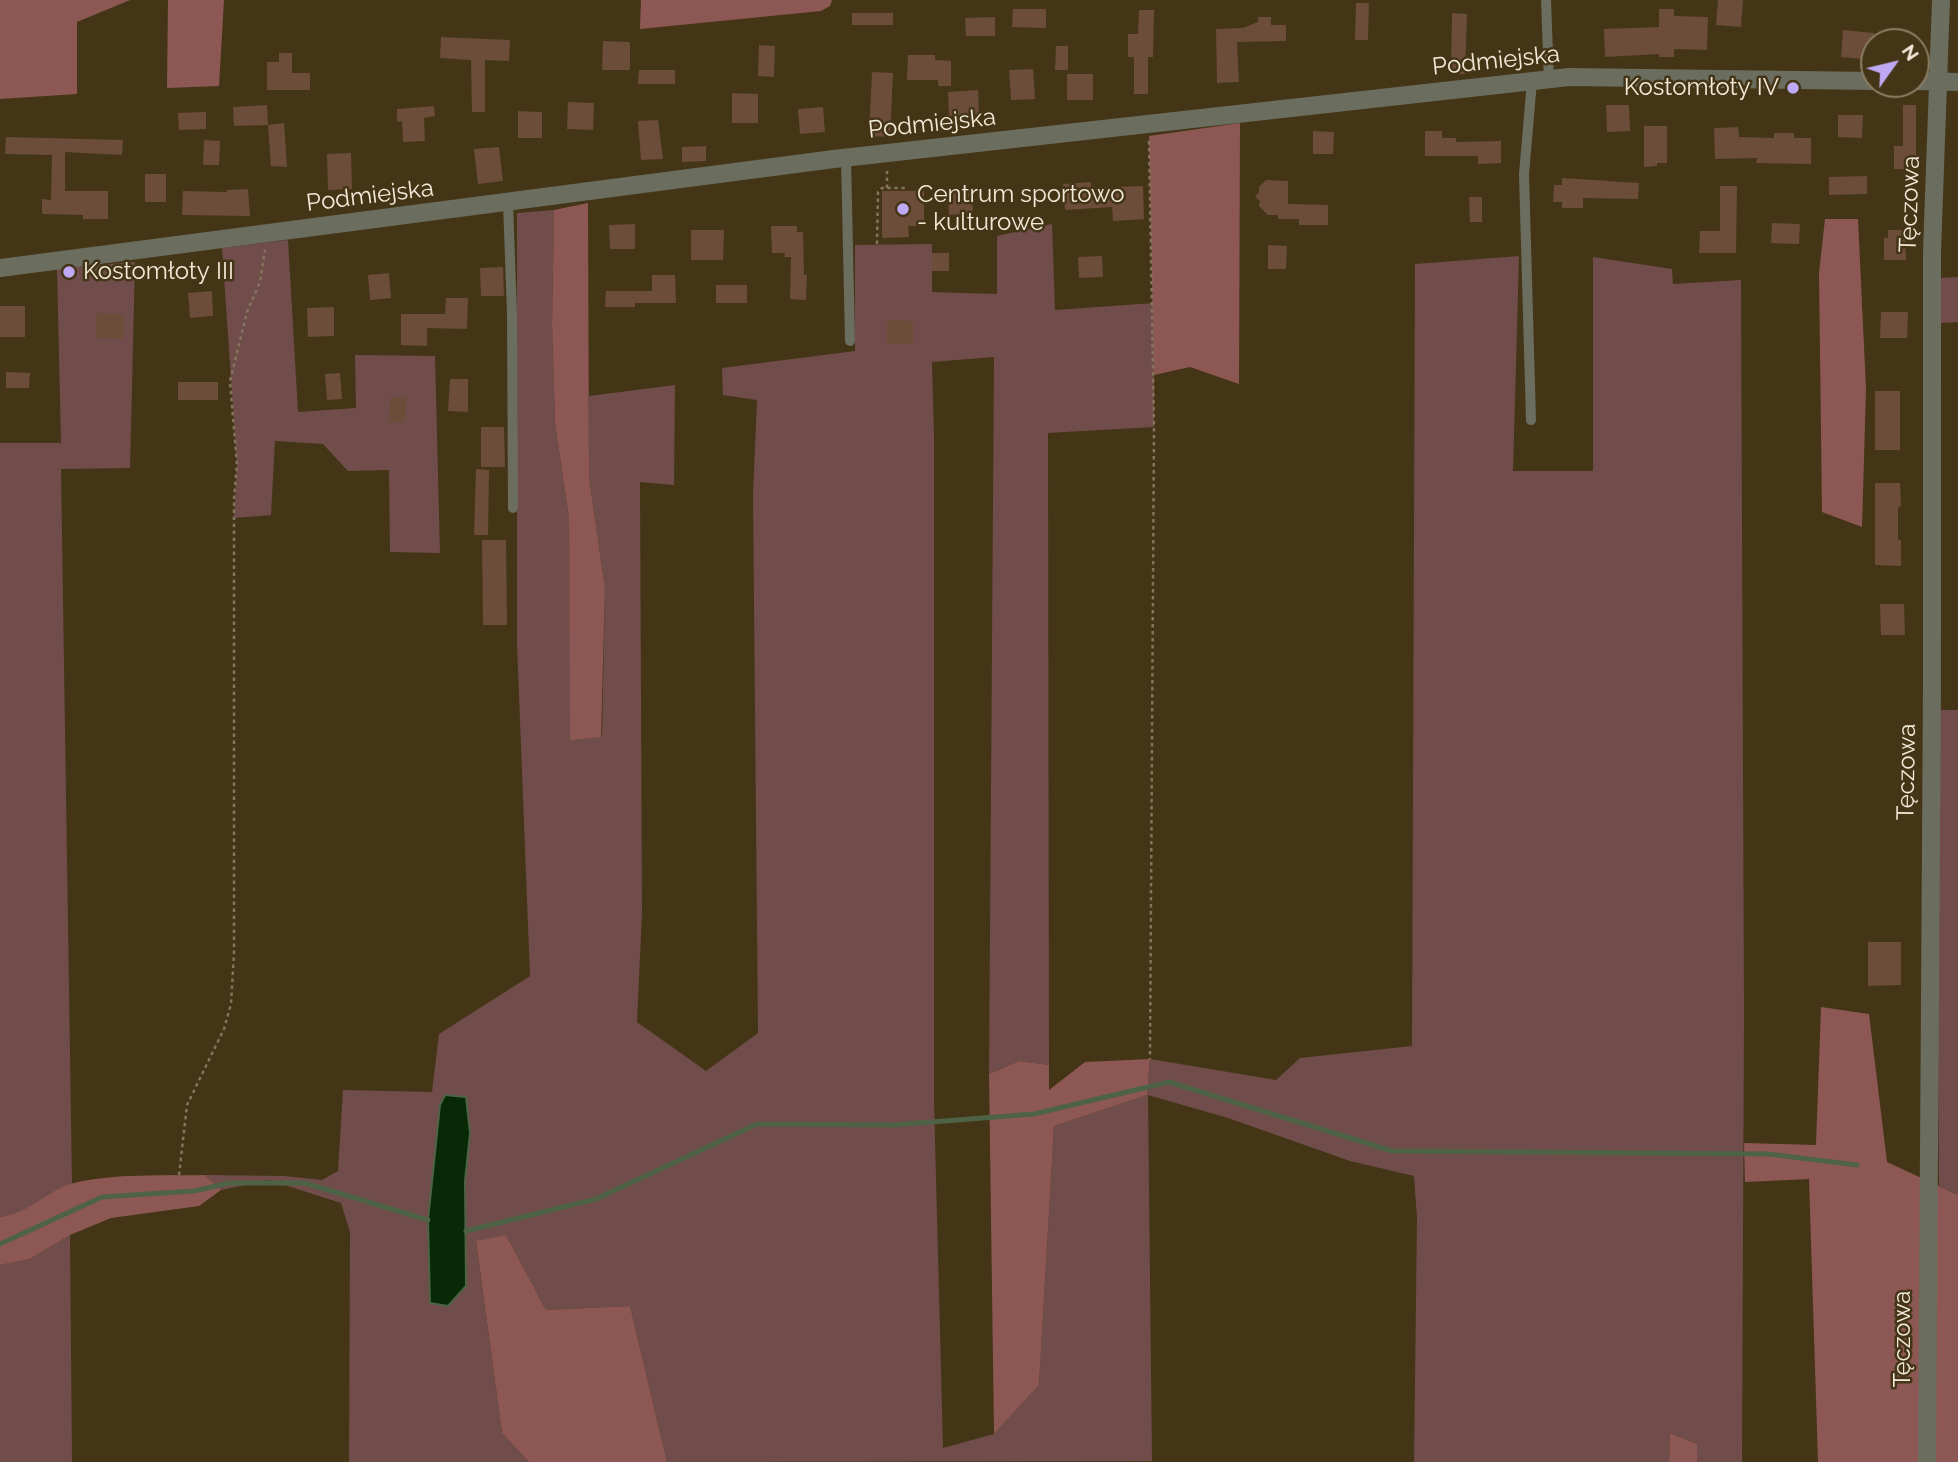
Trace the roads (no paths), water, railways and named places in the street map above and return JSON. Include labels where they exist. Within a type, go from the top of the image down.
[{"type":"street","name":"Tęczowa","points":[[1927,1462],[1932,252],[1941,0]]},
{"type":"street","name":"Podmiejska","points":[[0,268],[846,158],[1540,80],[1582,77],[1860,80]]},
{"type":"street","points":[[1930,82],[1958,82]]},
{"type":"lane","points":[[1531,420],[1524,174],[1540,80],[1546,0]]},
{"type":"lane","points":[[846,158],[850,341]]},
{"type":"lane","points":[[508,203],[512,314],[513,508]]},
{"type":"waterway","points":[[466,1231],[596,1199],[757,1124],[893,1125],[1034,1114],[1169,1082],[1392,1151],[1768,1154],[1857,1165]]},
{"type":"waterway","points":[[0,1244],[102,1197],[194,1191],[229,1183],[305,1183],[428,1220]]},
{"type":"place","name":"Kostomłoty IV","points":[[1793,88]]},
{"type":"place","name":"Centrum sportowo - kulturowe","points":[[903,209]]},
{"type":"place","name":"Kostomłoty III","points":[[69,272]]}]
